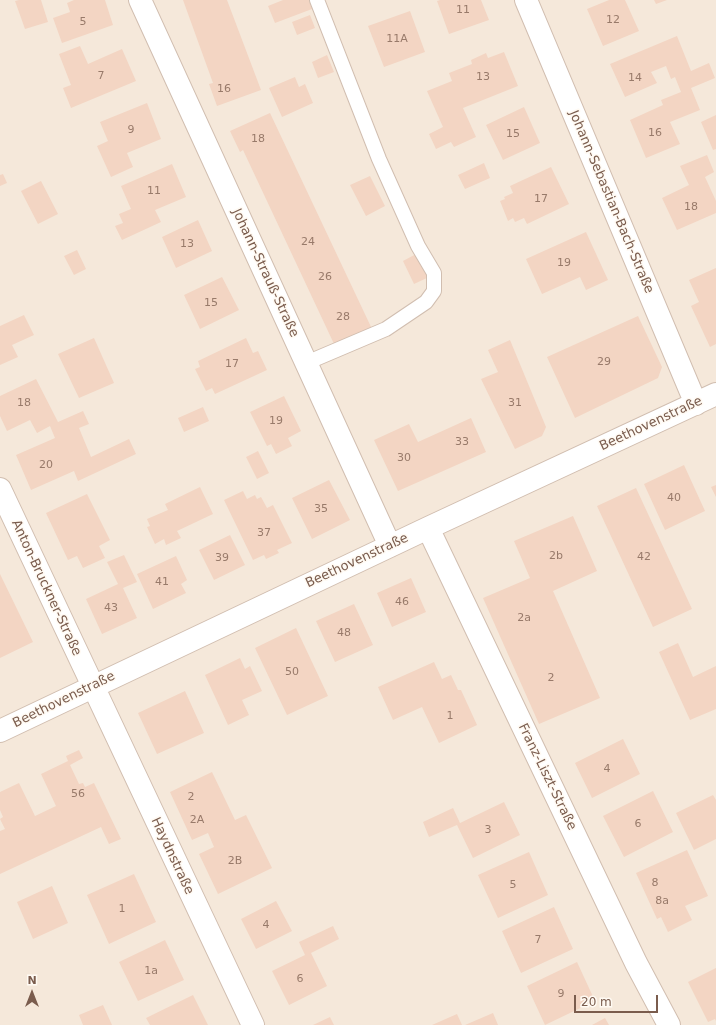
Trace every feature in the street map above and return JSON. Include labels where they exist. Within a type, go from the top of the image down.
[{"type":"street","name":"Johann-Strauß-Straße","points":[[140,0],[390,546]]},
{"type":"street","name":"Johann-Sebastian-Bach-Straße","points":[[526,0],[696,404]]},
{"type":"street","name":"Beethovenstraße","points":[[0,731],[92,686],[716,394]]},
{"type":"street","name":"Anton-Bruckner-Straße","points":[[0,489],[92,686]]},
{"type":"street","name":"Franz-Liszt-Straße","points":[[428,528],[636,963],[669,1025]]},
{"type":"street","name":"Haydnstraße","points":[[92,686],[253,1025]]},
{"type":"lane","points":[[306,363],[386,329],[426,302],[434,291],[434,273],[418,246],[379,159],[317,0]]},
{"type":"shaded area","points":[[0,0],[716,0],[716,1025],[0,1025]]},
{"type":"building","points":[[41,0],[48,22],[25,29],[15,1]]},
{"type":"building","points":[[74,0],[105,0],[113,25],[62,43],[53,18],[70,12],[67,3]]},
{"type":"building","points":[[183,0],[227,0],[261,90],[217,106],[209,84],[213,83]]},
{"type":"building","points":[[283,0],[309,0],[312,9],[275,23],[268,6]]},
{"type":"building","points":[[481,0],[489,20],[449,34],[437,1]]},
{"type":"building","points":[[609,0],[625,0],[639,31],[603,46],[587,9]]},
{"type":"building","points":[[654,0],[667,0],[656,4]]},
{"type":"building","points":[[410,11],[425,52],[384,67],[368,26]]},
{"type":"building","points":[[310,15],[315,28],[297,35],[292,22]]},
{"type":"building","points":[[677,36],[691,71],[709,63],[715,78],[691,88],[700,110],[670,122],[680,144],[646,158],[630,120],[663,105],[661,100],[681,92],[675,77],[671,79],[666,66],[651,72],[657,83],[625,97],[610,64]]},
{"type":"building","points":[[80,46],[88,64],[122,49],[136,81],[71,108],[63,88],[71,85],[59,54]]},
{"type":"building","points":[[504,52],[518,86],[463,108],[476,137],[454,147],[451,142],[436,149],[429,134],[443,127],[427,91],[452,81],[449,73],[472,64],[471,60],[486,53],[488,58]]},
{"type":"building","points":[[327,55],[334,72],[318,78],[312,62]]},
{"type":"building","points":[[295,77],[299,87],[305,84],[313,103],[282,117],[269,88]]},
{"type":"building","points":[[147,103],[161,139],[127,153],[133,167],[111,177],[97,146],[108,141],[100,122]]},
{"type":"building","points":[[524,107],[540,143],[503,160],[486,125]]},
{"type":"building","points":[[270,113],[372,329],[335,346],[243,150],[240,152],[230,131]]},
{"type":"building","points":[[716,115],[716,149],[713,150],[701,122]]},
{"type":"building","points":[[707,155],[714,172],[705,177],[716,201],[716,213],[677,230],[662,198],[689,185],[680,166]]},
{"type":"building","points":[[484,163],[490,178],[465,189],[458,175]]},
{"type":"building","points":[[172,164],[186,197],[155,210],[161,222],[122,240],[115,226],[123,223],[119,214],[131,209],[121,186]]},
{"type":"building","points":[[551,167],[569,204],[527,224],[524,218],[515,222],[513,218],[508,221],[500,201],[505,199],[504,197],[513,193],[510,186]]},
{"type":"building","points":[[3,174],[7,183],[0,186],[0,175]]},
{"type":"building","points":[[370,176],[385,206],[366,216],[350,185]]},
{"type":"building","points":[[41,181],[58,214],[38,224],[21,191]]},
{"type":"building","points":[[198,220],[212,251],[176,268],[162,237]]},
{"type":"building","points":[[586,232],[608,280],[586,290],[580,277],[542,294],[526,259]]},
{"type":"building","points":[[77,250],[86,269],[74,275],[64,256]]},
{"type":"building","points":[[418,253],[429,277],[414,284],[403,261]]},
{"type":"building","points":[[716,268],[716,344],[710,347],[691,306],[699,302],[689,280]]},
{"type":"building","points":[[222,277],[239,310],[200,329],[184,295]]},
{"type":"building","points":[[24,315],[34,335],[12,345],[18,357],[0,365],[0,326]]},
{"type":"building","points":[[638,316],[662,367],[658,378],[575,418],[547,357]]},
{"type":"building","points":[[94,338],[114,383],[79,398],[58,354]]},
{"type":"building","points":[[246,338],[253,353],[258,351],[267,370],[215,394],[212,388],[206,391],[195,369],[200,367],[198,361]]},
{"type":"building","points":[[510,340],[546,427],[542,436],[515,449],[481,379],[498,372],[488,350]]},
{"type":"building","points":[[36,379],[58,422],[83,411],[89,424],[79,428],[91,457],[129,439],[136,454],[78,481],[74,471],[31,490],[16,455],[55,438],[50,426],[37,433],[30,420],[7,431],[0,416],[0,396]]},
{"type":"building","points":[[284,396],[301,431],[288,438],[292,446],[276,454],[271,444],[267,446],[250,412]]},
{"type":"building","points":[[203,407],[209,421],[184,432],[178,418]]},
{"type":"building","points":[[471,418],[486,452],[398,491],[374,440],[409,424],[418,442]]},
{"type":"building","points":[[258,451],[269,473],[257,479],[246,457]]},
{"type":"building","points":[[684,465],[705,511],[665,530],[644,484]]},
{"type":"building","points":[[329,480],[350,520],[312,539],[292,498]]},
{"type":"building","points":[[716,485],[716,497],[711,487]]},
{"type":"building","points":[[200,487],[213,514],[177,531],[181,538],[166,545],[164,539],[155,544],[147,527],[150,526],[147,519],[168,510],[165,504]]},
{"type":"building","points":[[636,488],[692,609],[653,627],[597,506]]},
{"type":"building","points":[[243,491],[247,499],[255,495],[257,499],[261,497],[267,508],[273,505],[292,543],[277,550],[279,553],[266,559],[264,555],[253,560],[224,500]]},
{"type":"building","points":[[87,494],[110,540],[99,546],[105,558],[83,568],[77,556],[68,560],[46,513]]},
{"type":"building","points":[[573,516],[597,571],[553,591],[600,698],[539,724],[483,598],[530,578],[514,541]]},
{"type":"building","points":[[230,535],[245,565],[214,580],[199,550]]},
{"type":"building","points":[[124,555],[137,582],[123,588],[137,618],[102,634],[86,599],[118,584],[107,562]]},
{"type":"building","points":[[176,556],[187,580],[181,584],[186,593],[153,609],[137,574]]},
{"type":"building","points":[[0,574],[33,642],[0,658]]},
{"type":"building","points":[[411,578],[426,612],[392,627],[377,593]]},
{"type":"building","points":[[354,604],[373,645],[335,662],[316,621]]},
{"type":"building","points":[[296,628],[328,696],[287,715],[255,648]]},
{"type":"building","points":[[678,643],[693,677],[716,666],[716,709],[690,720],[659,652]]},
{"type":"building","points":[[240,658],[245,669],[250,666],[262,691],[242,700],[249,715],[228,725],[205,675]]},
{"type":"building","points":[[434,662],[442,679],[451,675],[458,690],[461,690],[477,725],[439,743],[422,707],[393,720],[378,687]]},
{"type":"building","points":[[185,691],[204,733],[157,754],[138,713]]},
{"type":"building","points":[[623,739],[640,774],[592,798],[575,763]]},
{"type":"building","points":[[79,750],[83,758],[70,765],[79,784],[83,783],[85,787],[94,783],[121,839],[109,844],[101,827],[0,874],[0,831],[5,829],[0,819],[3,817],[0,810],[0,792],[19,783],[35,816],[56,806],[41,774],[68,761],[66,756]]},
{"type":"building","points":[[212,772],[235,820],[246,815],[272,868],[218,894],[199,854],[214,847],[208,833],[192,840],[170,792]]},
{"type":"building","points":[[653,791],[673,832],[624,857],[603,816]]},
{"type":"building","points":[[713,795],[716,800],[716,839],[694,850],[676,813]]},
{"type":"building","points":[[504,802],[520,835],[473,858],[457,825],[429,837],[423,822],[453,808],[460,823]]},
{"type":"building","points":[[687,850],[708,896],[685,906],[692,920],[668,932],[661,917],[657,919],[636,873]]},
{"type":"building","points":[[529,852],[548,895],[498,918],[478,875]]},
{"type":"building","points":[[134,874],[156,922],[109,944],[87,895]]},
{"type":"building","points":[[52,886],[68,923],[33,939],[17,902]]},
{"type":"building","points":[[276,901],[292,931],[256,949],[241,919]]},
{"type":"building","points":[[554,907],[573,949],[521,973],[502,931]]},
{"type":"building","points":[[333,926],[339,939],[311,953],[327,986],[289,1005],[272,971],[305,955],[299,942]]},
{"type":"building","points":[[165,940],[184,980],[138,1001],[119,962]]},
{"type":"building","points":[[577,962],[595,1001],[545,1025],[527,986]]},
{"type":"building","points":[[716,968],[716,1021],[715,1019],[708,1022],[688,982]]},
{"type":"building","points":[[193,995],[208,1025],[150,1025],[146,1018]]},
{"type":"building","points":[[103,1005],[112,1025],[83,1025],[79,1015]]},
{"type":"building","points":[[493,1013],[498,1025],[465,1025]]},
{"type":"building","points":[[457,1014],[462,1025],[432,1025]]},
{"type":"building","points":[[330,1017],[334,1025],[313,1025]]},
{"type":"building","points":[[605,1018],[609,1025],[592,1025]]}]
